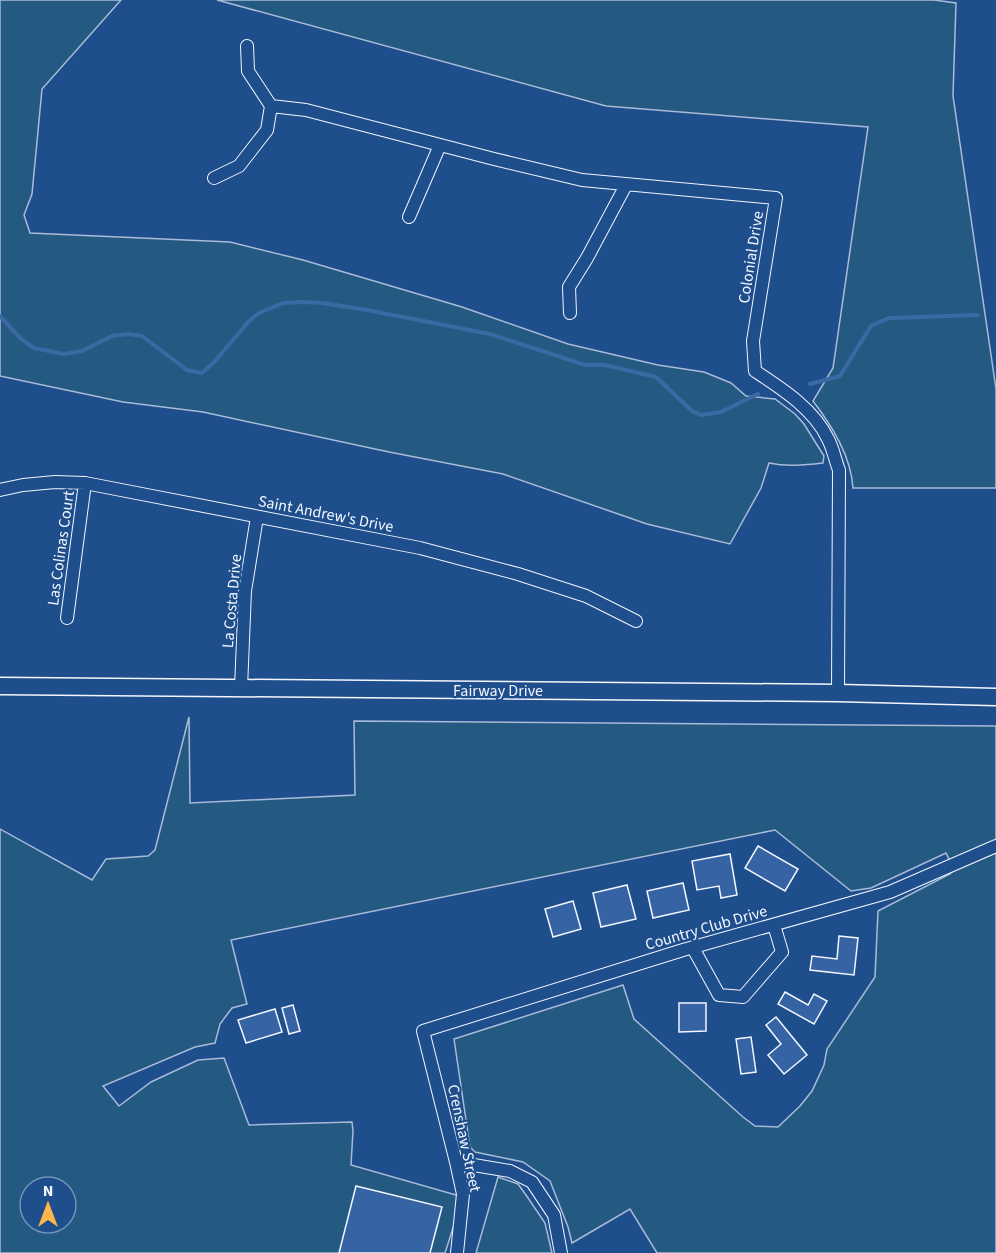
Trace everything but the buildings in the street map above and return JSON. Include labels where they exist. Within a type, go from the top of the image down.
[{"type":"main road","name":"Fairway Drive","points":[[0,686],[838,693],[996,697]]},
{"type":"street","points":[[214,178],[239,166],[267,130],[271,106],[248,71],[247,46]]},
{"type":"street","name":"Colonial Drive","points":[[271,106],[306,110],[582,180],[776,198],[753,341],[755,371],[789,394],[812,416],[828,438],[838,470],[838,693]]},
{"type":"street","points":[[409,217],[440,145]]},
{"type":"street","points":[[570,314],[569,287],[626,185]]},
{"type":"street","name":"Saint Andrew's Drive","points":[[0,490],[55,482],[85,483],[420,548],[518,574],[586,596],[636,621]]},
{"type":"street","name":"Las Colinas Court","points":[[67,618],[85,483]]},
{"type":"street","name":"La Costa Drive","points":[[241,688],[245,591],[257,517]]},
{"type":"street","name":"Country Club Drive","points":[[423,1031],[693,948],[890,892],[996,846]]},
{"type":"street","points":[[693,948],[719,995],[743,997],[782,952],[774,925]]},
{"type":"street","name":"Crenshaw Street","points":[[423,1031],[463,1194],[457,1253]]},
{"type":"street","points":[[456,1162],[510,1171],[532,1182],[554,1215],[561,1253]]},
{"type":"shaded area","points":[[0,0],[121,0],[42,89],[32,194],[24,215],[30,233],[230,242],[303,260],[462,307],[568,344],[658,365],[704,372],[731,383],[746,396],[775,399],[795,414],[824,456],[823,463],[789,465],[769,463],[761,488],[730,544],[647,524],[503,474],[203,412],[123,402],[0,376]]},
{"type":"shaded area","points":[[217,0],[934,0],[956,3],[953,96],[996,389],[996,488],[853,488],[849,464],[839,442],[813,401],[833,368],[868,127],[606,106]]},
{"type":"shaded area","points":[[189,717],[190,803],[355,795],[354,721],[996,726],[996,1253],[657,1253],[630,1209],[572,1243],[550,1181],[523,1162],[475,1152],[470,1147],[454,1039],[623,985],[634,1019],[755,1126],[778,1127],[800,1106],[812,1091],[824,1065],[827,1049],[875,977],[878,911],[954,870],[946,853],[871,888],[851,891],[775,830],[231,940],[247,1004],[232,1008],[220,1024],[215,1043],[195,1047],[103,1086],[119,1106],[151,1082],[198,1060],[224,1058],[249,1125],[352,1122],[351,1165],[463,1197],[445,1253],[0,1253],[0,829],[92,880],[106,859],[148,856],[155,850]]},
{"type":"shaded area","points":[[498,1177],[518,1184],[526,1195],[545,1223],[552,1253],[476,1253]]},
{"type":"waterway","points":[[0,316],[20,338],[34,348],[64,354],[82,351],[112,336],[129,334],[142,336],[187,370],[202,373],[259,313],[283,303],[323,303],[490,334],[585,365],[605,365],[656,377],[692,411],[701,415],[721,412],[758,394]]},
{"type":"waterway","points":[[810,384],[840,376],[871,326],[889,318],[978,315]]}]
